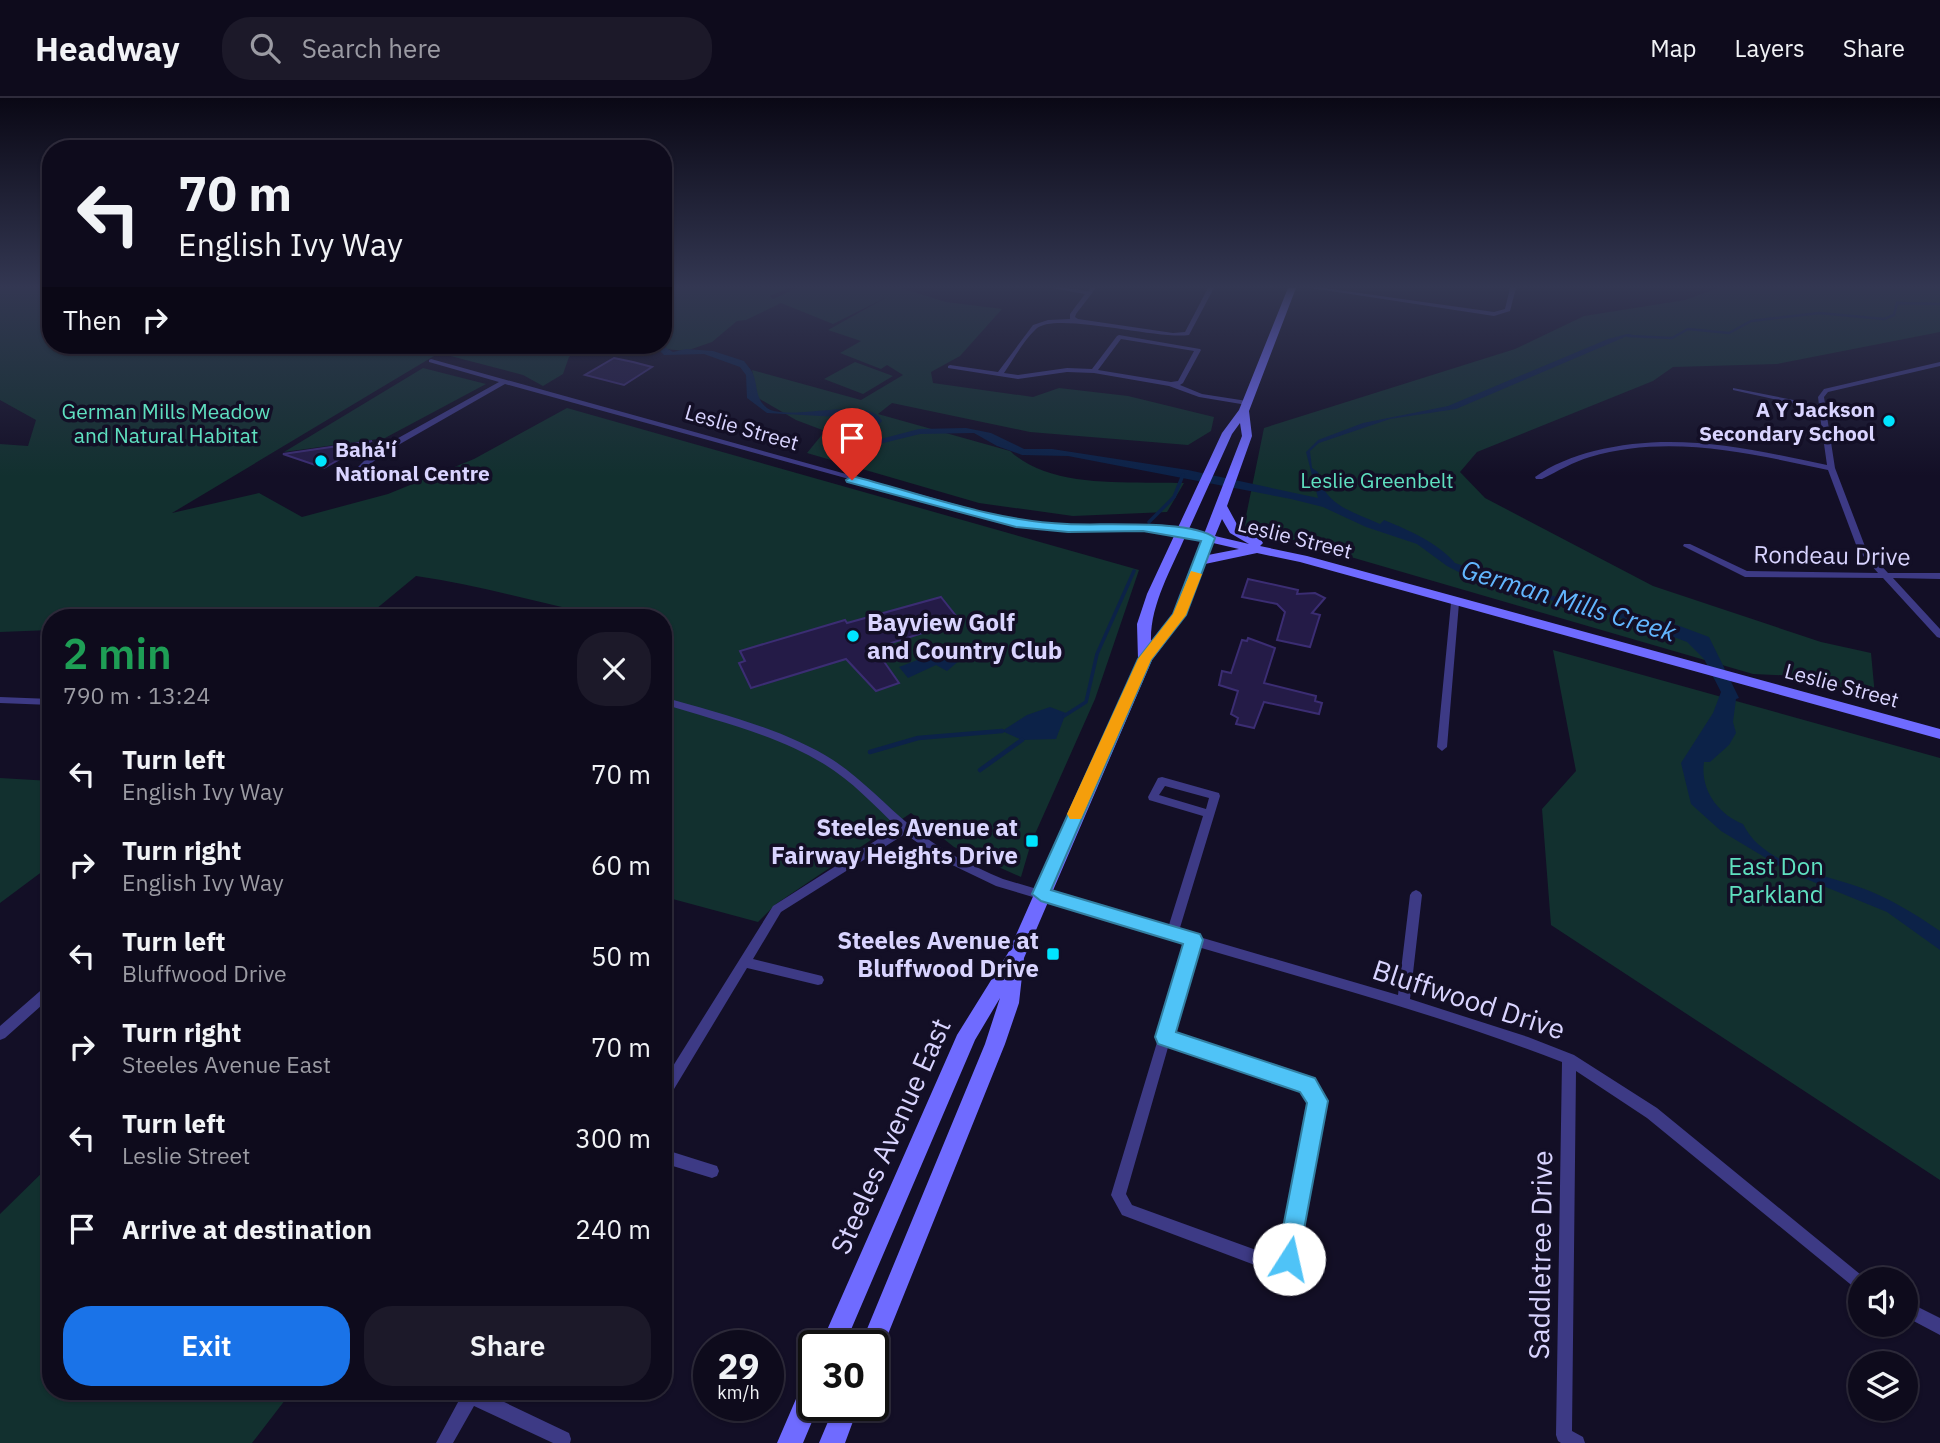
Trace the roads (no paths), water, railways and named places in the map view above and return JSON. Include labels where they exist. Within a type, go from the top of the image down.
[{"type":"main road","name":"Steeles Avenue East","points":[[1145,659],[1144,624],[1148,612],[1209,470],[1227,433],[1246,407],[1268,351]]},
{"type":"main road","name":"Steeles Avenue East","points":[[839,1330],[967,1035],[1015,957],[1145,659],[1179,615],[1247,436],[1246,407]]},
{"type":"main road","points":[[1223,502],[1234,530],[1275,552]]},
{"type":"main road","name":"Leslie Street","points":[[1182,533],[1275,552],[1940,734]]},
{"type":"main road","points":[[1200,561],[1233,553],[1275,552]]},
{"type":"main road","name":"Steeles Avenue East","points":[[879,1330],[995,1044],[1009,1003],[1015,957]]},
{"type":"main road","points":[[790,1443],[799,1421]]},
{"type":"main road","points":[[832,1443],[841,1421]]},
{"type":"street","points":[[1001,372],[1017,351]]},
{"type":"street","points":[[1094,371],[1109,351]]},
{"type":"street","points":[[950,367],[1001,372],[1018,377],[1067,370],[1094,371],[1171,384],[1180,383],[1198,351]]},
{"type":"street","name":"Leslie Street","points":[[431,361],[888,490],[1016,523],[1068,528],[1124,526],[1182,533]]},
{"type":"street","points":[[1940,364],[1826,390],[1821,397],[1830,468],[1862,550],[1940,635]]},
{"type":"street","points":[[360,470],[376,454],[505,381]]},
{"type":"street","points":[[1171,384],[1189,394],[1246,407]]},
{"type":"street","points":[[1735,389],[1822,408]]},
{"type":"street","points":[[1539,477],[1588,455],[1637,445],[1696,442],[1830,468]]},
{"type":"street","name":"Rondeau Drive","points":[[1687,546],[1745,574],[1940,576]]},
{"type":"street","points":[[1441,747],[1455,603]]},
{"type":"street","points":[[0,699],[42,701]]},
{"type":"street","name":"Bluffwood Drive","points":[[672,703],[806,750],[870,792],[905,828],[966,869],[1000,883],[1403,1002],[1528,1042],[1569,1059],[1652,1113],[1848,1273]]},
{"type":"street","points":[[1172,933],[1215,796],[1162,781],[1153,797],[1209,814]]},
{"type":"street","points":[[672,1080],[746,963],[768,919],[777,909],[905,828]]},
{"type":"street","points":[[1403,1002],[1416,895]]},
{"type":"street","points":[[1165,1037],[1307,1085],[1317,1101],[1289,1259],[1273,1264],[1127,1210],[1118,1195],[1165,1037],[1194,940]]},
{"type":"street","points":[[746,963],[818,980]]},
{"type":"street","points":[[0,1034],[42,997]]},
{"type":"street","name":"Saddletree Drive","points":[[1568,1441],[1569,1059]]},
{"type":"street","points":[[672,1159],[712,1171]]},
{"type":"street","points":[[1918,1315],[1940,1327]]},
{"type":"street","points":[[444,1443],[469,1400]]},
{"type":"street","points":[[484,1400],[563,1439]]},
{"type":"water","name":"German Mills Creek","points":[[678,351],[713,351],[744,361],[755,379],[760,401],[767,408],[778,412],[846,409],[874,413],[882,421],[870,435],[873,441],[919,429],[966,428],[991,433],[1024,449],[1052,449],[1188,470],[1318,498],[1306,452],[1318,440],[1363,423],[1448,406],[1580,351],[1593,351],[1456,409],[1390,419],[1319,443],[1310,451],[1312,468],[1318,472],[1326,492],[1341,506],[1380,524],[1384,520],[1413,533],[1432,543],[1455,563],[1545,594],[1677,625],[1709,637],[1739,698],[1736,699],[1733,722],[1736,733],[1729,745],[1710,762],[1704,762],[1705,782],[1713,800],[1726,814],[1743,824],[1752,838],[1764,849],[1778,858],[1794,866],[1870,891],[1931,925],[1940,931],[1940,950],[1887,912],[1789,872],[1721,831],[1691,804],[1681,763],[1713,713],[1721,692],[1704,659],[1687,642],[1629,620],[1478,582],[1447,566],[1417,544],[1366,527],[1323,507],[1291,499],[1068,456],[1022,455],[997,446],[974,433],[920,434],[871,446],[855,436],[869,425],[857,418],[767,413],[747,398],[746,375],[740,367],[704,354],[663,354]]},
{"type":"water","points":[[949,648],[967,654],[947,671],[936,665],[908,678],[899,667]]},
{"type":"water","points":[[1050,707],[1066,713],[1056,739],[1022,740],[1002,731],[1027,715]]},
{"type":"waterway","points":[[1149,522],[1174,497],[1183,475]]},
{"type":"waterway","points":[[1064,716],[1086,702],[1097,654],[1134,571]]},
{"type":"waterway","points":[[870,752],[918,738],[1002,731]]},
{"type":"waterway","points":[[980,770],[1022,740]]},
{"type":"place","name":"A Y Jackson Secondary School","points":[[1889,421]]},
{"type":"place","name":"Bahá'í National Centre","points":[[321,461]]},
{"type":"place","name":"Bayview Golf and Country Club","points":[[853,636]]},
{"type":"place","name":"Steeles Avenue at Fairway Heights Drive","points":[[1032,841]]},
{"type":"place","name":"Steeles Avenue at Bluffwood Drive","points":[[1053,954]]},
{"type":"park label","name":"German Mills Meadow and Natural Habitat","points":[[166,423]]},
{"type":"park label","name":"Leslie Greenbelt","points":[[1377,480]]},
{"type":"park label","name":"East Don Parkland","points":[[1776,880]]}]
